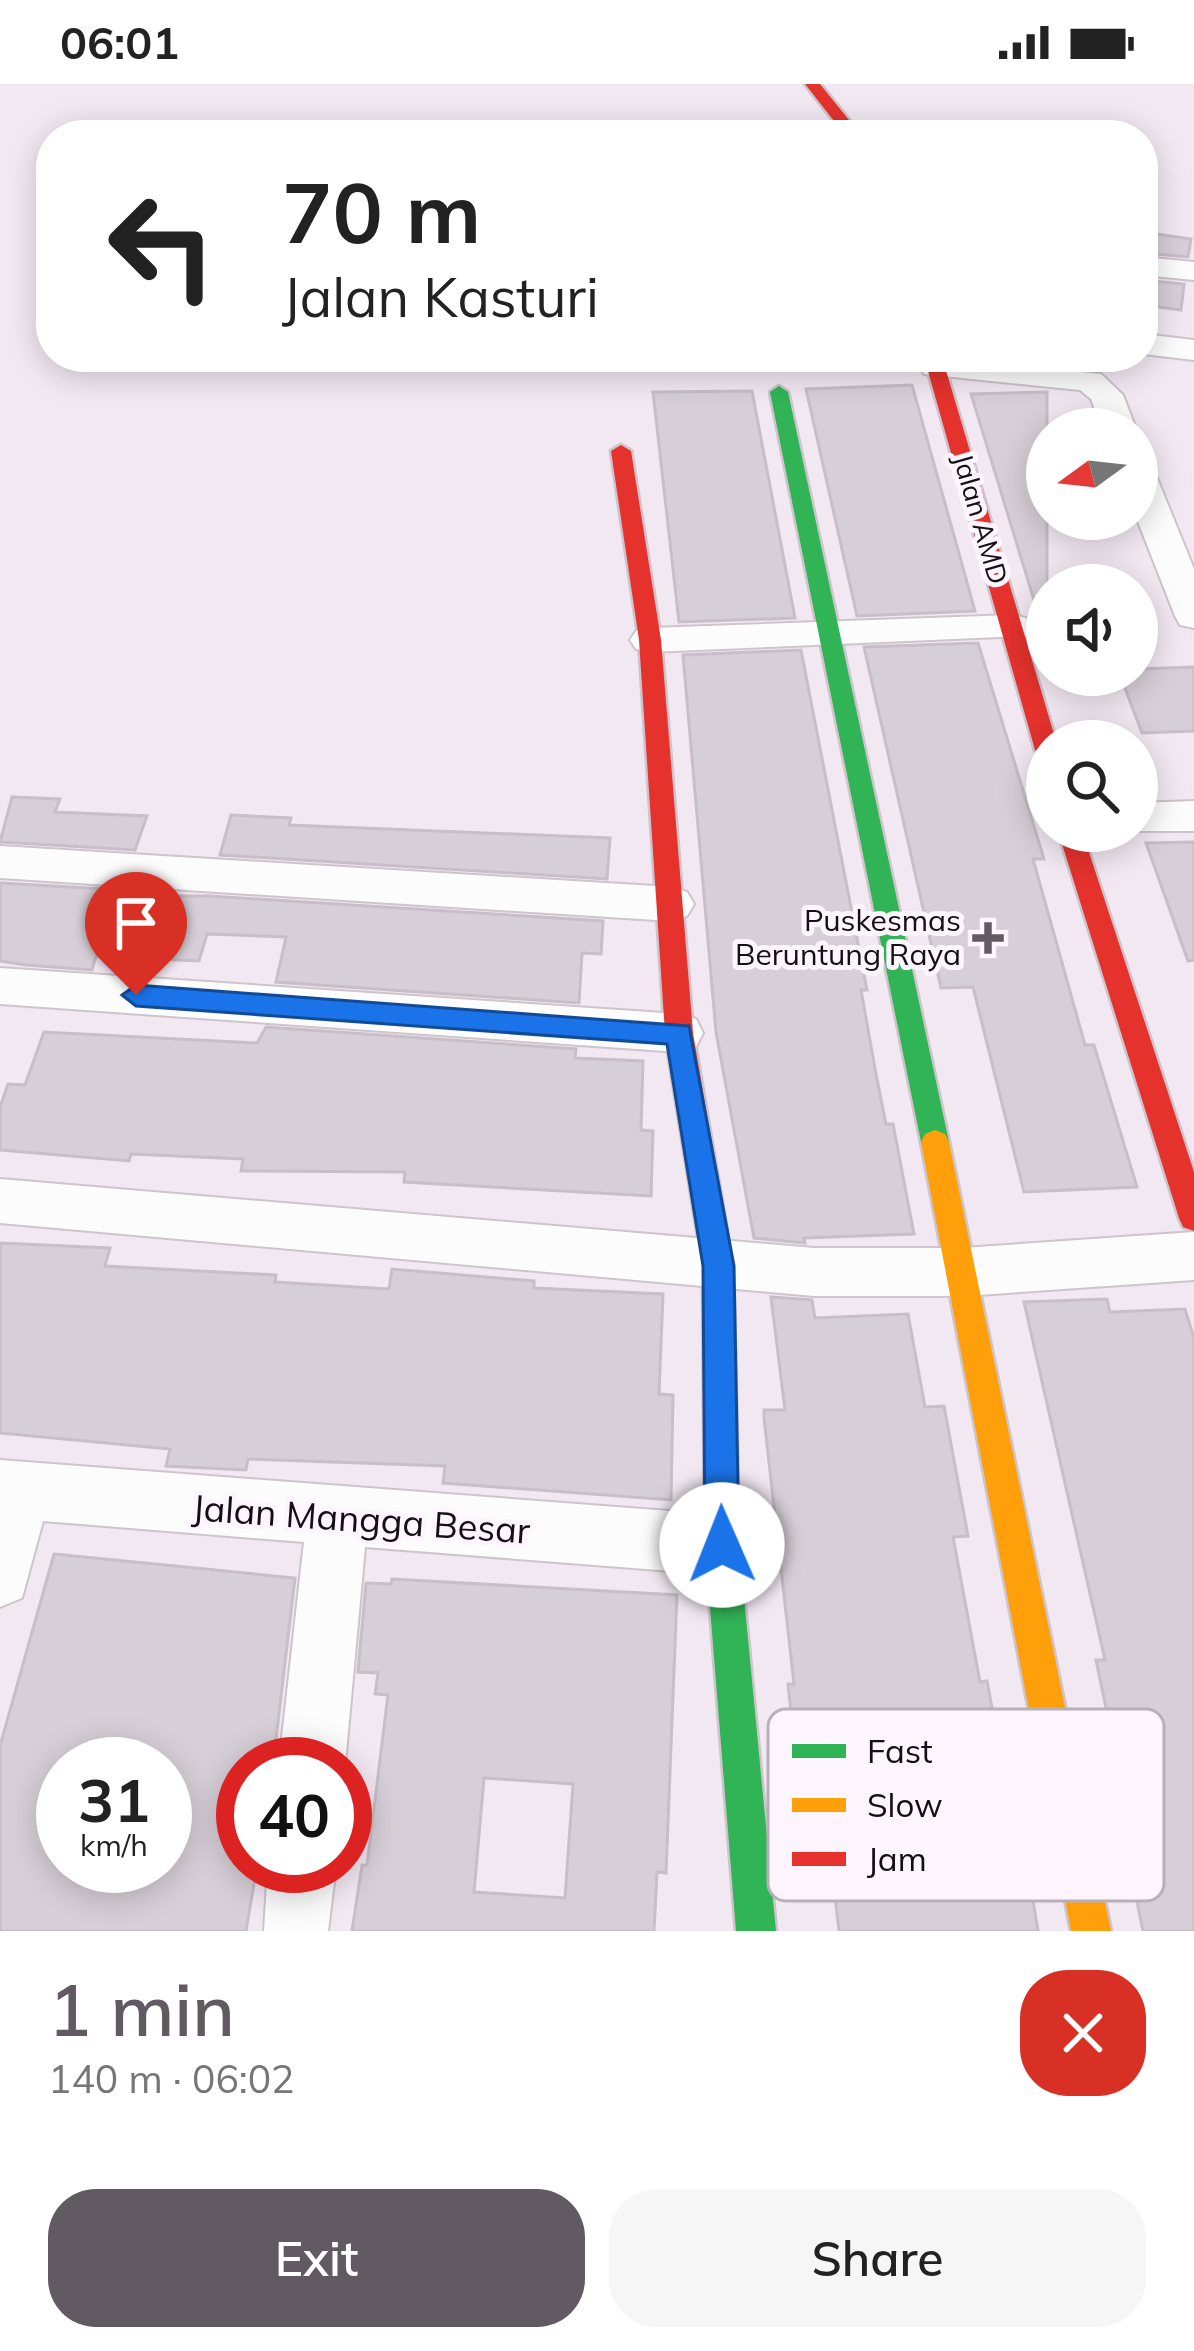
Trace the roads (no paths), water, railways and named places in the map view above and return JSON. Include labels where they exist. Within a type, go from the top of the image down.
[{"type":"street","points":[[812,84],[841,120]]},
{"type":"street","points":[[1158,268],[1194,272]]},
{"type":"street","points":[[1158,346],[1194,350]]},
{"type":"street","name":"Jalan AMD","points":[[937,372],[1038,720]]},
{"type":"street","points":[[1016,372],[1089,381],[1106,395],[1111,408]]},
{"type":"street","points":[[779,392],[825,632],[963,1272],[1048,1709]]},
{"type":"street","points":[[622,451],[650,640],[679,1034],[718,1266],[722,1545],[756,1931]]},
{"type":"street","points":[[1158,526],[1194,616]]},
{"type":"street","points":[[650,640],[1012,627]]},
{"type":"street","points":[[1158,817],[1194,816]]},
{"type":"street","points":[[1077,852],[1194,1218]]},
{"type":"street","points":[[0,862],[670,904]]},
{"type":"street","points":[[0,986],[679,1034]]},
{"type":"street","points":[[0,1201],[348,1227],[718,1266],[963,1272],[1194,1256]]},
{"type":"street","points":[[0,1576],[10,1490]]},
{"type":"street","name":"Jalan Mangga Besar","points":[[10,1490],[337,1519],[722,1545]]},
{"type":"street","points":[[315,1737],[337,1519]]},
{"type":"street","points":[[1085,1901],[1091,1931]]},
{"type":"place","name":"Puskesmas Beruntung Raya","points":[[988,938]]}]
